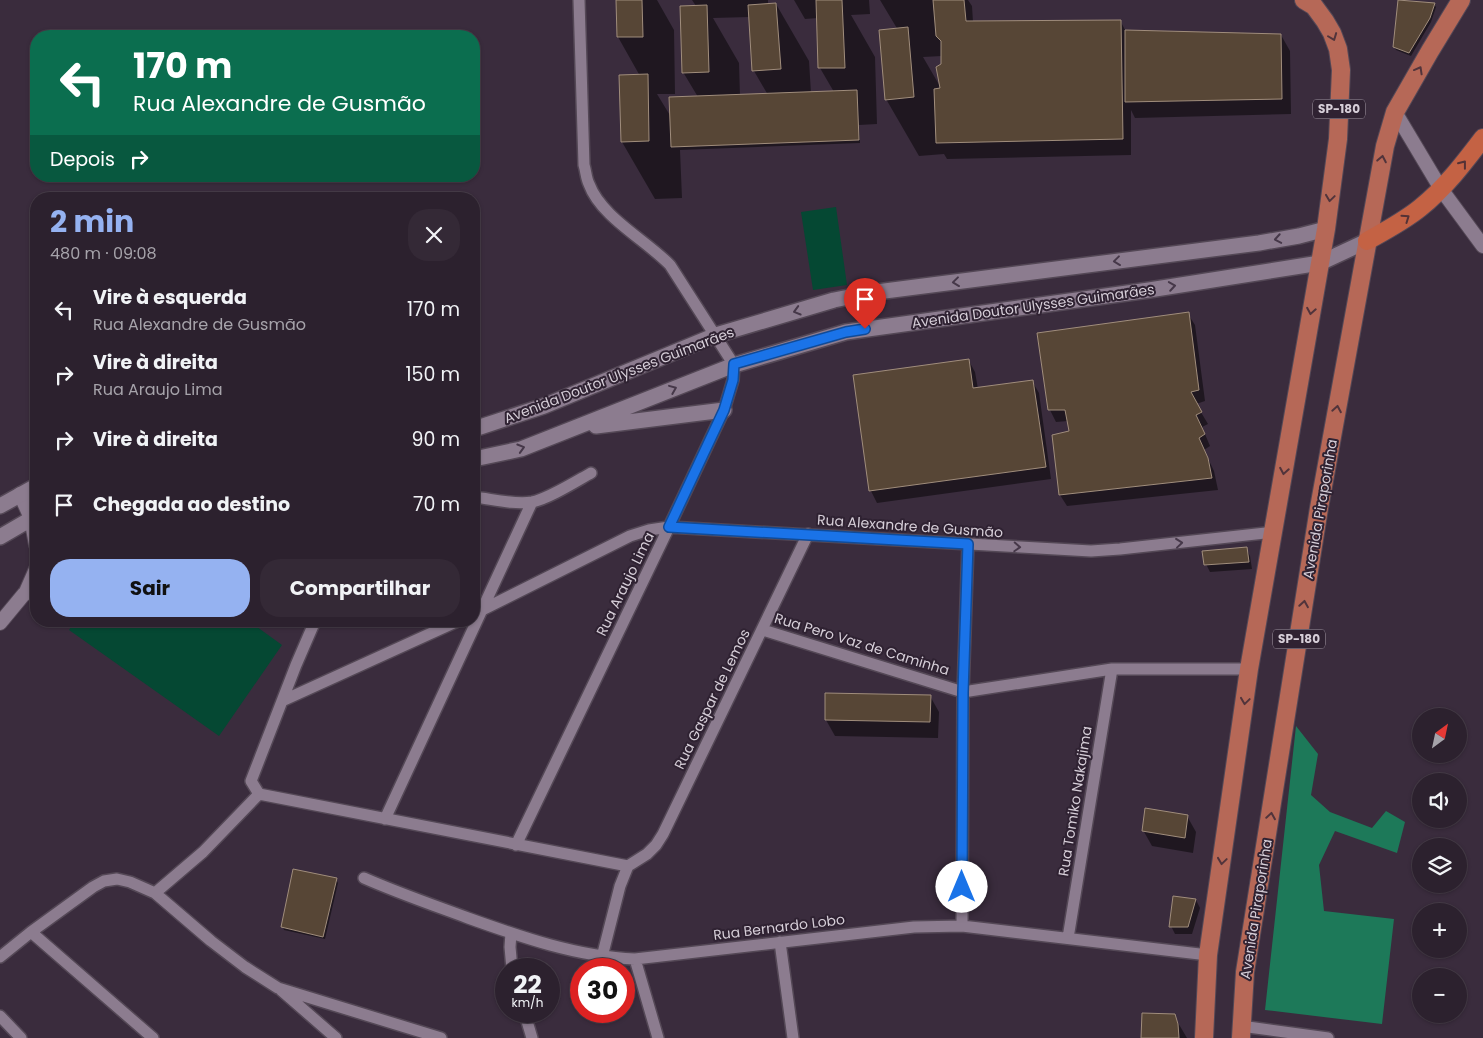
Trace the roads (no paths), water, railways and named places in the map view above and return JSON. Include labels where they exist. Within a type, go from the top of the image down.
[{"type":"highway","points":[[1367,241],[1396,226],[1419,209],[1441,189],[1483,138]]},
{"type":"main road","name":"SP-180","points":[[1204,1038],[1208,955],[1249,669],[1326,229],[1338,139],[1341,70],[1338,49],[1332,33],[1314,6],[1304,0]]},
{"type":"main road","name":"Avenida Piraporinha","points":[[1241,1032],[1245,972],[1319,508],[1385,146],[1395,112],[1462,0]]},
{"type":"main road","name":"Avenida Doutor Ulysses Guimarães","points":[[480,427],[544,406],[716,334],[834,300],[869,293],[1226,247],[1299,236],[1326,229]]},
{"type":"main road","name":"Avenida Doutor Ulysses Guimarães","points":[[480,459],[521,449],[734,364],[846,332],[1150,290],[1320,263],[1367,241]]},
{"type":"main road","points":[[574,429],[724,410]]},
{"type":"main road","points":[[0,506],[30,489]]},
{"type":"main road","points":[[0,536],[30,519]]},
{"type":"street","points":[[579,0],[584,165],[589,184],[601,203],[619,223],[658,253],[670,265],[734,364]]},
{"type":"street","points":[[1395,112],[1441,189],[1483,246]]},
{"type":"street","name":"Rua Araujo Lima","points":[[516,845],[724,410],[733,380],[734,364]]},
{"type":"street","points":[[480,498],[504,502],[532,502],[548,496],[591,473]]},
{"type":"street","points":[[20,494],[30,510]]},
{"type":"street","points":[[480,608],[532,502]]},
{"type":"street","name":"Rua Alexandre de Gusmão","points":[[480,611],[630,536],[649,530],[669,527],[1101,550],[1274,532]]},
{"type":"street","name":"Rua Gaspar de Lemos","points":[[628,866],[656,845],[663,834],[808,534]]},
{"type":"street","points":[[962,926],[963,692],[968,544]]},
{"type":"street","points":[[24,594],[30,582]]},
{"type":"street","points":[[0,623],[30,590]]},
{"type":"street","points":[[312,627],[251,781],[259,794],[628,866],[620,886],[602,957]]},
{"type":"street","points":[[282,702],[445,627]]},
{"type":"street","points":[[385,819],[471,627]]},
{"type":"street","name":"Rua Pero Vaz de Caminha","points":[[763,630],[963,692],[1112,670],[1249,669]]},
{"type":"street","name":"Rua Tomiko Nakajima","points":[[1068,938],[1112,670]]},
{"type":"street","points":[[155,893],[203,852],[259,794]]},
{"type":"street","name":"Rua Bernardo Lobo","points":[[364,878],[400,894],[511,933],[602,957],[618,958]]},
{"type":"street","points":[[0,957],[93,887],[104,881],[117,879],[130,882],[155,893],[211,941],[245,967],[278,988],[336,1038]]},
{"type":"street","name":"Rua Bernardo Lobo","points":[[635,959],[914,927],[962,926],[1208,955]]},
{"type":"street","points":[[31,932],[153,1038]]},
{"type":"street","points":[[511,933],[511,958]]},
{"type":"street","points":[[780,942],[793,1038]]},
{"type":"street","points":[[635,959],[658,1038]]},
{"type":"street","points":[[278,988],[441,1038]]},
{"type":"street","points":[[0,1016],[21,1038]]},
{"type":"street","points":[[528,1023],[532,1038]]},
{"type":"street","points":[[1241,1032],[1328,1038]]}]
